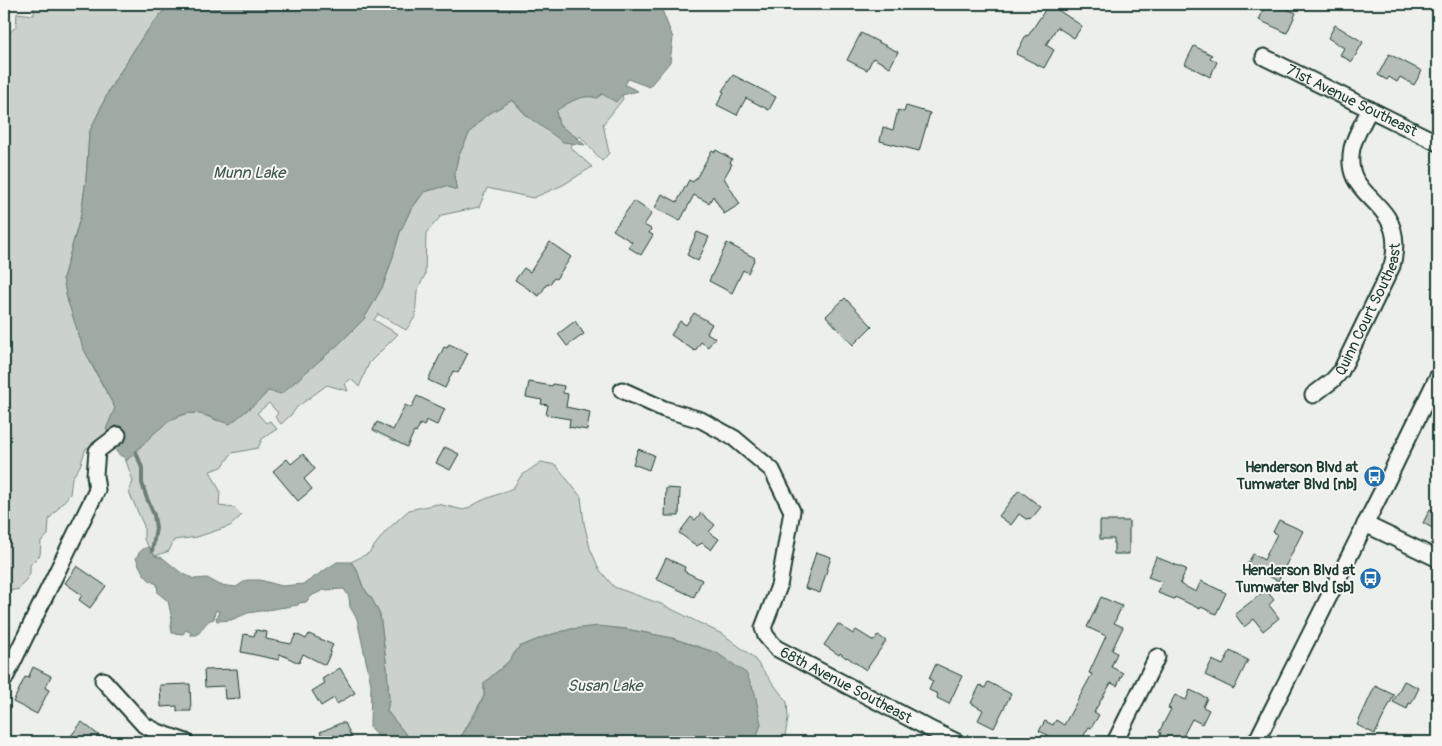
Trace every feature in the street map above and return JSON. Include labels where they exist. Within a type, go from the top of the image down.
[{"type":"street","name":"71st Avenue Southeast","points":[[1264,57],[1438,143]]},
{"type":"street","name":"Quinn Court Southeast","points":[[1313,395],[1333,380],[1341,370],[1392,266],[1396,251],[1387,218],[1360,189],[1354,176],[1351,162],[1352,146],[1370,109]]},
{"type":"street","points":[[1256,742],[1438,376]]},
{"type":"street","name":"68th Avenue Southeast","points":[[622,390],[664,409],[701,420],[734,438],[772,470],[792,511],[779,586],[763,628],[766,636],[776,648],[957,742]]},
{"type":"street","points":[[4,680],[97,490],[95,475],[97,451],[118,435]]},
{"type":"street","points":[[1366,524],[1438,559]]},
{"type":"street","points":[[1115,742],[1157,657]]},
{"type":"street","points":[[103,680],[144,725],[186,742]]},
{"type":"shaded area","points":[[34,4],[169,4],[143,36],[110,88],[89,133],[86,179],[81,214],[63,278],[67,299],[91,364],[115,408],[107,429],[110,434],[99,447],[86,448],[80,466],[72,478],[70,494],[49,519],[48,535],[41,541],[40,555],[30,565],[30,574],[19,589],[4,592],[4,48],[6,47],[10,32],[16,27],[17,13],[34,15]]},
{"type":"shaded area","points":[[602,94],[622,95],[623,99],[603,124],[609,153],[602,161],[580,136],[570,147],[592,167],[563,185],[533,198],[487,188],[479,207],[442,215],[426,233],[425,275],[417,291],[415,317],[406,330],[378,314],[374,320],[398,334],[369,363],[359,387],[351,379],[345,383],[348,391],[327,385],[297,407],[281,424],[275,417],[278,413],[269,403],[257,413],[266,423],[270,421],[277,429],[262,439],[258,448],[232,453],[222,467],[210,471],[220,491],[219,506],[235,508],[242,515],[230,526],[197,537],[174,540],[169,551],[155,556],[144,540],[144,526],[129,492],[133,481],[126,461],[159,429],[179,416],[190,413],[218,421],[239,412],[339,344],[364,319],[383,286],[400,232],[410,211],[424,192],[446,186],[456,190],[454,176],[458,157],[470,132],[485,116],[512,100],[527,116],[559,125],[555,111],[575,100],[586,97],[597,98]]},
{"type":"shaded area","points":[[541,462],[556,465],[581,497],[584,523],[590,548],[599,569],[614,587],[661,604],[724,635],[753,657],[787,702],[788,719],[784,742],[755,742],[761,724],[717,653],[672,638],[626,629],[571,629],[546,636],[519,647],[508,662],[484,683],[484,696],[462,735],[453,742],[432,740],[412,742],[387,711],[389,700],[387,668],[380,615],[351,562],[369,553],[386,531],[409,510],[437,504],[464,510],[513,488],[521,476]]},
{"type":"water","name":"Munn Lake","points":[[169,4],[663,4],[662,10],[673,38],[670,62],[649,87],[628,79],[625,85],[638,91],[622,95],[616,102],[602,94],[597,98],[586,97],[575,100],[556,111],[559,125],[585,145],[563,142],[527,116],[513,100],[485,116],[470,132],[458,157],[454,176],[457,190],[446,186],[424,192],[410,211],[400,232],[383,286],[364,319],[339,344],[281,394],[268,391],[230,424],[200,414],[190,413],[179,416],[159,429],[126,461],[117,452],[112,437],[106,429],[115,408],[83,348],[67,299],[63,278],[81,215],[89,133],[110,88],[143,36]]},
{"type":"water","points":[[149,547],[155,556],[163,558],[180,572],[194,579],[207,578],[220,585],[236,587],[247,580],[260,580],[282,586],[304,584],[337,562],[351,562],[380,615],[387,668],[389,700],[387,711],[412,742],[383,742],[370,727],[371,684],[357,619],[350,607],[349,597],[344,589],[324,590],[298,605],[248,613],[231,620],[217,621],[216,617],[218,617],[219,611],[215,611],[214,619],[206,623],[197,635],[190,635],[191,633],[186,630],[183,634],[172,633],[172,619],[168,601],[158,593],[157,584],[146,577],[136,558],[144,548]]},
{"type":"water","name":"Susan Lake","points":[[598,626],[626,629],[672,638],[717,653],[746,673],[755,693],[761,724],[755,742],[453,742],[462,735],[476,713],[484,696],[484,683],[508,662],[519,647],[546,636],[571,629]]},
{"type":"building","points":[[1049,4],[1082,26],[1074,38],[1057,27],[1046,45],[1054,50],[1044,68],[1016,54],[1026,35],[1028,36]]},
{"type":"building","points":[[1266,4],[1275,4],[1296,13],[1287,33],[1259,20]]},
{"type":"building","points":[[1335,25],[1363,42],[1352,62],[1340,55],[1344,48],[1328,38]]},
{"type":"building","points":[[861,33],[898,52],[890,67],[873,58],[867,70],[847,60]]},
{"type":"building","points":[[1194,46],[1212,55],[1210,58],[1217,62],[1210,77],[1185,64]]},
{"type":"building","points":[[1389,54],[1422,71],[1414,85],[1400,77],[1397,82],[1389,77],[1387,80],[1378,75]]},
{"type":"building","points":[[733,75],[776,97],[769,110],[746,98],[737,115],[717,105],[724,92],[722,91]]},
{"type":"building","points":[[906,106],[930,113],[919,151],[880,141],[883,127],[893,130],[898,110],[904,112]]},
{"type":"building","points":[[712,150],[715,152],[716,150],[732,159],[730,163],[732,164],[724,178],[740,204],[724,214],[713,196],[709,203],[694,195],[680,221],[655,208],[662,194],[677,202],[689,180],[693,182],[697,177]]},
{"type":"building","points":[[634,201],[652,213],[644,225],[651,229],[649,233],[653,235],[641,255],[628,247],[632,242],[613,230]]},
{"type":"building","points":[[697,232],[709,237],[698,261],[687,255]]},
{"type":"building","points":[[550,242],[571,257],[556,279],[554,278],[549,285],[547,284],[539,296],[515,280],[524,268],[530,272]]},
{"type":"building","points":[[727,243],[755,258],[748,273],[743,270],[732,293],[709,281]]},
{"type":"building","points":[[845,298],[872,326],[853,345],[826,316]]},
{"type":"building","points":[[694,313],[712,324],[707,333],[715,338],[708,347],[701,342],[695,351],[671,335],[680,321],[686,325]]},
{"type":"building","points":[[575,321],[584,334],[567,346],[558,334]]},
{"type":"building","points":[[449,344],[468,353],[458,373],[453,371],[445,388],[428,380],[444,347],[447,348]]},
{"type":"building","points":[[529,382],[564,386],[563,393],[568,394],[566,407],[590,412],[587,430],[569,427],[570,419],[546,415],[548,405],[541,404],[542,400],[526,397]]},
{"type":"building","points":[[417,396],[445,409],[437,425],[426,420],[424,426],[420,424],[407,447],[373,430],[377,422],[393,430],[405,405],[411,408]]},
{"type":"building","points":[[445,447],[459,454],[450,470],[436,463]]},
{"type":"building","points":[[638,449],[654,455],[649,470],[633,464]]},
{"type":"building","points":[[303,454],[315,469],[304,479],[312,489],[298,501],[273,471],[287,459],[291,464]]},
{"type":"building","points":[[666,488],[680,489],[679,516],[665,516]]},
{"type":"building","points":[[1019,490],[1041,507],[1032,518],[1026,519],[1019,514],[1011,525],[999,516]]},
{"type":"building","points":[[1430,509],[1438,514],[1438,531],[1423,523]]},
{"type":"building","points":[[701,513],[715,525],[709,532],[719,539],[711,550],[702,543],[697,546],[679,533],[691,517],[695,520]]},
{"type":"building","points":[[1279,520],[1303,531],[1278,581],[1247,565],[1253,554],[1264,560],[1277,534],[1273,532]]},
{"type":"building","points":[[1100,521],[1129,521],[1129,554],[1114,554],[1114,539],[1100,539]]},
{"type":"building","points":[[816,552],[831,557],[820,593],[805,588]]},
{"type":"building","points":[[1156,557],[1186,569],[1180,584],[1196,592],[1201,581],[1226,593],[1216,614],[1201,607],[1200,609],[1175,597],[1174,599],[1158,593],[1162,582],[1148,577]]},
{"type":"building","points":[[666,558],[685,567],[684,571],[702,580],[694,597],[656,579]]},
{"type":"building","points":[[77,566],[106,586],[90,608],[79,600],[82,595],[65,583]]},
{"type":"building","points":[[1266,590],[1274,600],[1269,605],[1279,618],[1263,631],[1254,619],[1244,627],[1235,614]]},
{"type":"building","points":[[1101,597],[1122,606],[1114,623],[1123,627],[1112,650],[1117,653],[1111,667],[1123,673],[1117,686],[1111,683],[1094,712],[1099,715],[1080,742],[1044,742],[1048,735],[1039,731],[1045,721],[1053,725],[1056,720],[1064,725],[1092,674],[1089,673],[1106,636],[1087,627]]},
{"type":"building","points":[[838,624],[853,634],[856,630],[874,641],[878,635],[886,641],[866,670],[824,645]]},
{"type":"building","points":[[256,630],[267,632],[266,639],[291,644],[296,634],[306,639],[309,634],[333,645],[325,665],[303,654],[299,663],[280,654],[279,660],[241,652],[244,634],[254,636]]},
{"type":"building","points":[[1230,651],[1248,660],[1234,689],[1205,675],[1212,660],[1223,665]]},
{"type":"building","points":[[936,664],[962,676],[949,704],[937,698],[938,694],[929,690],[933,681],[929,679]]},
{"type":"building","points":[[33,667],[51,676],[45,688],[49,690],[37,714],[13,702],[25,677],[28,678]]},
{"type":"building","points":[[340,668],[355,693],[337,704],[334,698],[321,706],[312,691],[325,683],[322,679]]},
{"type":"building","points":[[237,669],[240,698],[225,699],[224,686],[205,687],[204,670]]},
{"type":"building","points":[[1404,681],[1419,688],[1407,709],[1393,702]]},
{"type":"building","points":[[988,682],[1011,694],[994,728],[978,720],[983,710],[971,703],[980,685],[985,688]]},
{"type":"building","points":[[190,684],[191,711],[177,711],[177,706],[161,707],[160,685]]},
{"type":"building","points":[[1375,686],[1394,695],[1375,734],[1357,725]]},
{"type":"building","points":[[1190,690],[1207,698],[1203,707],[1209,710],[1202,724],[1192,719],[1180,742],[1159,742],[1161,733],[1159,732],[1171,709],[1168,708],[1175,695],[1186,700]]},
{"type":"building","points":[[82,722],[101,737],[97,742],[66,742]]},
{"type":"building","points":[[345,723],[354,742],[325,742],[320,732]]},
{"type":"waterway","points":[[136,452],[142,468],[142,483],[154,515],[156,528],[152,551]]},
{"type":"place","name":"Henderson Blvd at Tumwater Blvd [nb]","points":[[1374,476]]},
{"type":"place","name":"Henderson Blvd at Tumwater Blvd [sb]","points":[[1371,579]]}]
